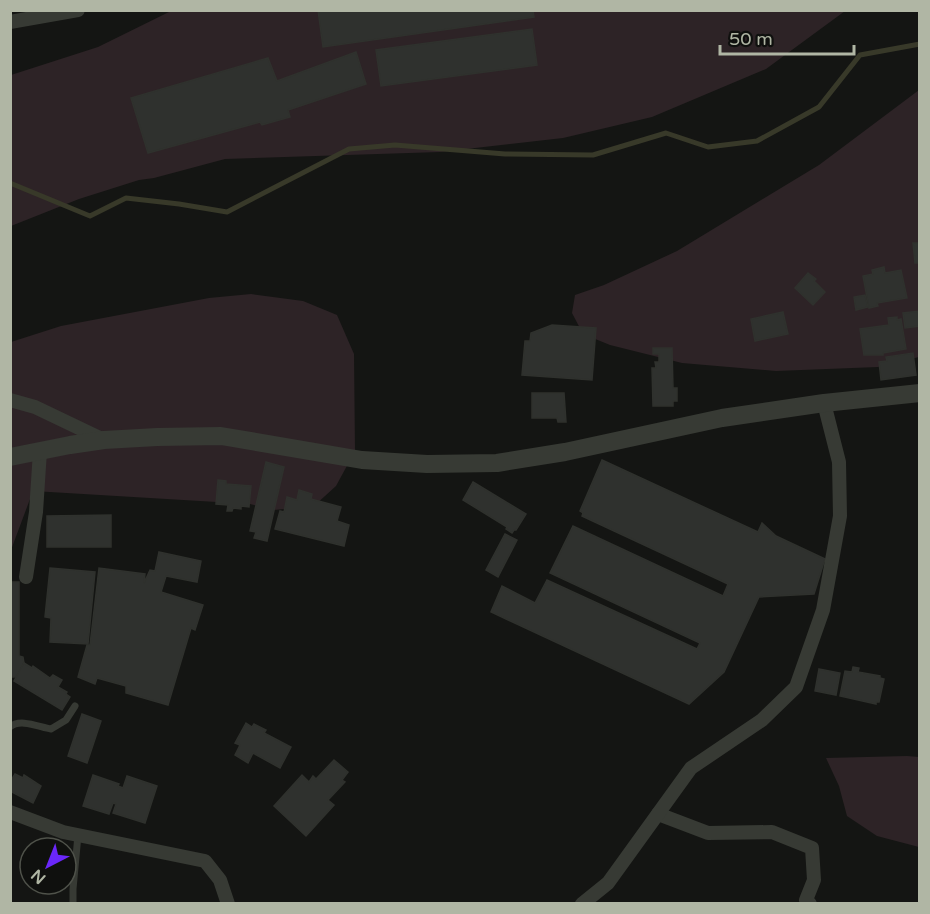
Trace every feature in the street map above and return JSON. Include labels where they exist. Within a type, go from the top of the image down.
[{"type":"street","points":[[10,22],[78,10]]},
{"type":"street","points":[[10,457],[104,440],[221,436],[362,460],[427,464],[497,463],[565,452],[723,418],[824,403],[920,393]]},
{"type":"street","points":[[10,400],[35,407],[104,440]]},
{"type":"street","points":[[582,903],[608,883],[691,768],[762,720],[796,687],[823,610],[840,516],[839,462],[824,403]]},
{"type":"street","points":[[26,577],[36,512],[40,451]]},
{"type":"street","points":[[10,812],[63,832],[205,861],[220,880],[228,903]]},
{"type":"street","points":[[658,814],[708,833],[772,832],[812,848],[814,880],[807,902]]},
{"type":"lane","points":[[10,727],[15,723],[22,723],[51,729],[66,720],[75,706]]},
{"type":"lane","points":[[73,903],[78,835]]},
{"type":"shaded area","points":[[171,11],[845,11],[766,69],[652,117],[563,138],[440,152],[225,159],[139,180],[79,199],[11,226],[11,75],[98,47]]},
{"type":"shaded area","points":[[919,90],[919,357],[878,367],[776,371],[682,363],[610,345],[583,334],[572,313],[575,295],[604,285],[677,251],[819,165]]},
{"type":"shaded area","points":[[251,294],[303,301],[337,315],[354,354],[355,451],[336,486],[314,506],[274,510],[250,504],[33,491],[11,550],[11,342],[61,326],[209,298]]},
{"type":"shaded area","points":[[919,757],[919,847],[877,836],[847,816],[839,786],[826,758]]},
{"type":"building","points":[[318,10],[533,10],[534,17],[323,47]]},
{"type":"building","points":[[532,29],[537,65],[381,86],[376,50]]},
{"type":"building","points":[[356,52],[366,84],[288,110],[290,117],[262,125],[260,122],[148,153],[131,98],[268,58],[277,81]]},
{"type":"building","points":[[913,243],[920,243],[920,263],[915,263]]},
{"type":"building","points":[[884,267],[885,273],[901,270],[907,298],[877,303],[878,306],[869,308],[863,276],[873,274],[872,270]]},
{"type":"building","points":[[808,273],[816,279],[814,281],[825,292],[813,305],[795,288]]},
{"type":"building","points":[[865,295],[868,307],[856,310],[854,297]]},
{"type":"building","points":[[920,311],[920,326],[905,328],[903,313]]},
{"type":"building","points":[[783,312],[788,334],[755,341],[751,319]]},
{"type":"building","points":[[897,317],[897,320],[901,319],[906,349],[883,353],[883,355],[864,355],[860,329],[889,325],[888,318]]},
{"type":"building","points":[[552,325],[596,328],[592,380],[522,375],[525,341],[530,341],[531,333]]},
{"type":"building","points":[[653,348],[672,348],[673,388],[677,388],[677,401],[673,401],[673,406],[653,406],[652,368],[656,368],[655,362],[659,362],[659,354],[653,354]]},
{"type":"building","points":[[913,353],[916,375],[881,380],[879,362],[887,361],[886,357]]},
{"type":"building","points":[[532,393],[564,393],[566,422],[558,422],[557,418],[532,418]]},
{"type":"building","points":[[602,460],[758,532],[762,523],[776,536],[825,559],[814,594],[759,597],[724,672],[689,704],[491,612],[502,586],[535,603],[547,580],[697,649],[700,643],[550,573],[573,526],[723,596],[728,584],[582,516],[583,513],[580,511]]},
{"type":"building","points":[[266,462],[284,467],[267,541],[254,538],[256,532],[250,531]]},
{"type":"building","points":[[218,480],[226,481],[226,484],[251,486],[249,507],[241,506],[241,509],[233,508],[232,511],[227,511],[228,505],[216,504]]},
{"type":"building","points":[[473,482],[526,514],[516,530],[512,533],[506,529],[507,527],[463,500]]},
{"type":"building","points":[[299,490],[312,494],[311,499],[341,507],[337,521],[349,525],[344,546],[275,529],[280,511],[284,512],[287,497],[297,500]]},
{"type":"building","points":[[111,515],[111,547],[47,547],[47,516]]},
{"type":"building","points":[[505,534],[517,540],[498,577],[486,570]]},
{"type":"building","points":[[159,552],[201,561],[197,582],[166,576],[161,592],[203,605],[195,630],[191,628],[168,705],[126,693],[126,686],[97,678],[95,684],[78,677],[87,645],[90,645],[99,568],[145,574],[144,583],[150,570],[155,571]]},
{"type":"building","points":[[50,568],[95,572],[88,644],[50,642],[51,618],[45,617]]},
{"type":"building","points":[[10,582],[19,582],[19,656],[23,657],[24,663],[16,677],[10,677]]},
{"type":"building","points":[[24,663],[32,668],[33,666],[50,678],[53,675],[62,680],[58,687],[67,692],[66,694],[70,697],[62,710],[14,681]]},
{"type":"building","points":[[853,667],[859,668],[858,672],[880,676],[884,679],[879,702],[876,704],[840,696],[845,671],[852,672]]},
{"type":"building","points":[[819,669],[840,673],[836,695],[815,691]]},
{"type":"building","points":[[82,714],[101,721],[87,763],[68,756]]},
{"type":"building","points":[[246,723],[266,730],[264,733],[291,747],[280,768],[253,753],[248,763],[235,755],[240,745],[235,743]]},
{"type":"building","points":[[334,760],[348,772],[342,780],[345,782],[328,800],[334,805],[306,836],[274,806],[302,775],[309,782],[313,776],[316,779]]},
{"type":"building","points":[[15,774],[23,778],[24,775],[41,786],[33,803],[10,791],[10,782]]},
{"type":"building","points":[[93,775],[119,784],[118,786],[123,788],[127,776],[157,786],[145,823],[113,813],[116,804],[113,803],[109,814],[83,806]]},
{"type":"waterway","points":[[10,183],[90,216],[126,198],[227,212],[349,149],[395,145],[505,154],[593,155],[666,133],[708,147],[757,141],[819,107],[860,55],[920,44]]}]
